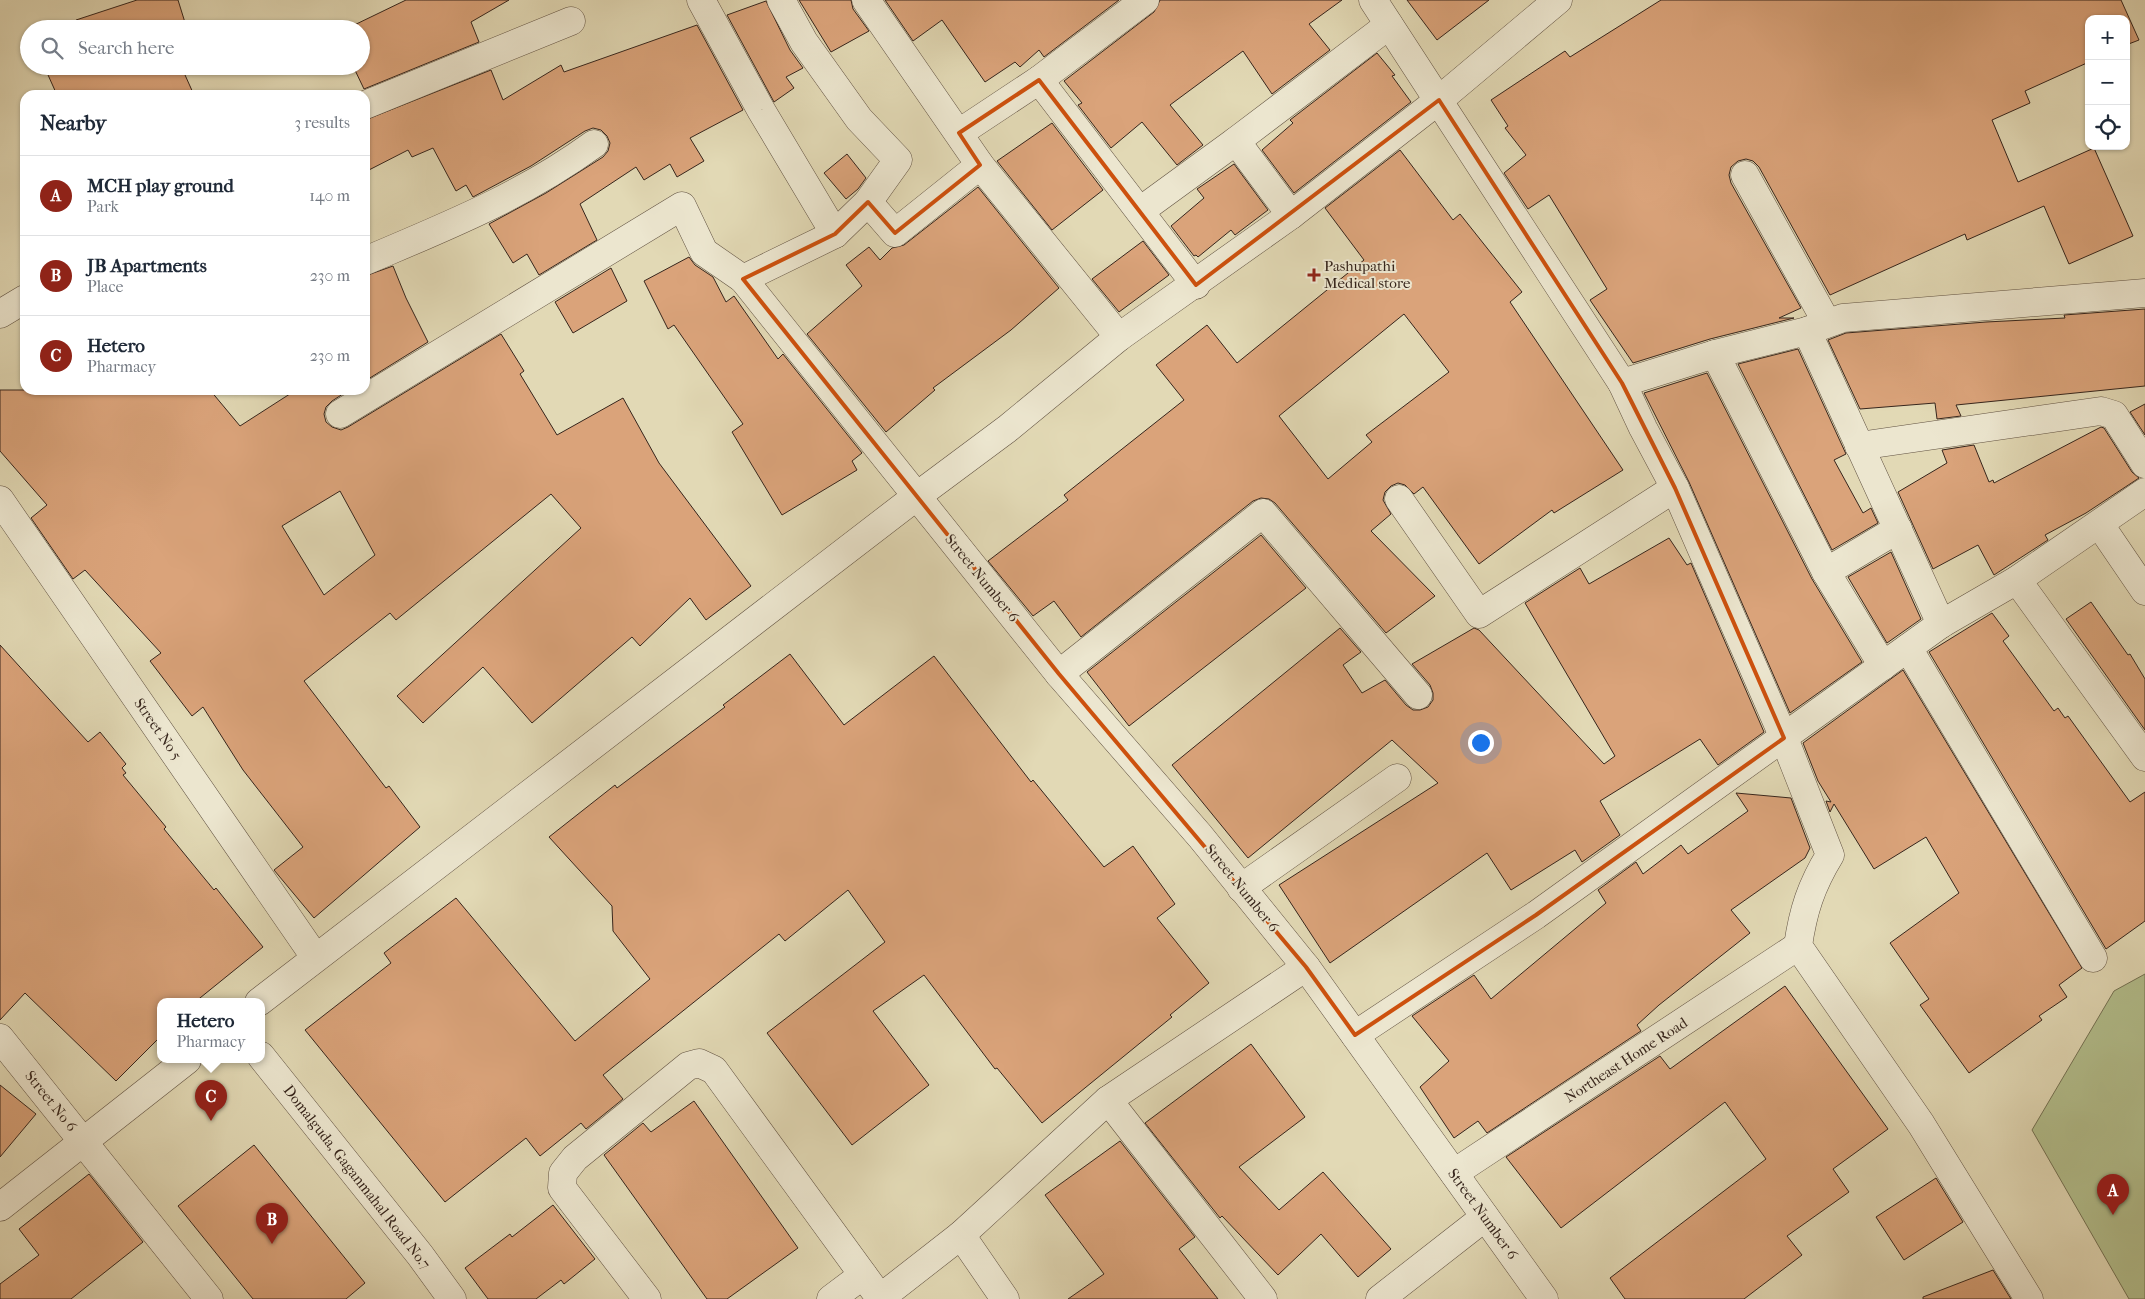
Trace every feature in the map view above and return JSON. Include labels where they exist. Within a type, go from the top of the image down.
[{"type":"street","points":[[701,0],[761,110],[835,234]]},
{"type":"street","points":[[743,280],[835,234],[868,202],[898,160],[859,119],[804,42],[782,0]]},
{"type":"street","points":[[866,0],[980,165],[1119,338]]},
{"type":"street","points":[[959,134],[1039,80],[1145,0]]},
{"type":"street","points":[[1373,0],[1622,383],[1642,428],[1675,488],[1784,738],[1830,855],[1815,878],[1806,905],[1798,946],[1921,1124],[2029,1299]]},
{"type":"street","points":[[264,998],[917,496],[1008,429],[1119,338],[1196,285],[1291,215],[1439,100],[1558,0]]},
{"type":"street","points":[[370,103],[571,21]]},
{"type":"street","points":[[1140,211],[1390,25]]},
{"type":"street","points":[[1039,80],[1196,285]]},
{"type":"street","points":[[1236,141],[1291,215]]},
{"type":"street","points":[[370,259],[489,208],[555,172],[594,144]]},
{"type":"street","points":[[868,202],[895,232],[980,165]]},
{"type":"street","points":[[1745,174],[1816,327],[1859,446],[1941,624]]},
{"type":"street","name":"Street Number 6","points":[[340,414],[682,206],[704,252],[743,280],[1059,674],[1306,967],[1544,1299]]},
{"type":"street","points":[[1622,383],[1715,354],[1843,318],[2145,293]]},
{"type":"street","points":[[0,314],[20,301]]},
{"type":"street","points":[[1715,354],[1826,572],[1883,666]]},
{"type":"street","points":[[1859,446],[2100,411],[2114,415],[2145,464]]},
{"type":"street","points":[[1399,499],[1479,614],[1675,488]]},
{"type":"street","points":[[1355,1035],[1536,916],[1941,624],[2017,580],[2100,525],[2145,492]]},
{"type":"street","name":"Street No 5","points":[[0,500],[315,957]]},
{"type":"street","points":[[1059,674],[1263,513],[1418,695]]},
{"type":"street","points":[[2100,525],[2145,591]]},
{"type":"street","points":[[1826,572],[1898,529]]},
{"type":"street","points":[[2017,580],[2145,757]]},
{"type":"street","points":[[1908,648],[2093,958]]},
{"type":"street","points":[[1241,888],[1397,778]]},
{"type":"street","name":"Northeast Home Road","points":[[1454,1173],[1798,946]]},
{"type":"street","points":[[647,1299],[562,1188],[564,1173],[575,1158],[590,1145],[688,1066],[699,1063],[714,1070],[880,1299],[961,1235],[1108,1100],[1306,967]]},
{"type":"street","name":"Street No 6","points":[[0,1038],[209,1299]]},
{"type":"street","name":"Domalguda, Gaganmahal Road No.7","points":[[265,1061],[420,1255],[452,1299]]},
{"type":"street","points":[[0,1207],[183,1063]]},
{"type":"street","points":[[1108,1100],[1262,1299]]},
{"type":"street","points":[[1380,1299],[1485,1216]]},
{"type":"street","points":[[961,1235],[1005,1299]]},
{"type":"street","points":[[831,1299],[863,1275]]},
{"type":"highlighted area","points":[[1039,80],[1196,285],[1439,100],[1622,383],[1675,488],[1784,738],[1536,915],[1355,1035],[1306,967],[1059,674],[743,279],[835,234],[868,202],[895,233],[980,165],[959,133]]},
{"type":"green space","points":[[2145,974],[2145,1299],[2129,1299],[2032,1130],[2114,991]]},
{"type":"building","points":[[137,0],[178,0],[184,20],[76,20]]},
{"type":"building","points":[[406,0],[509,0],[471,22],[479,42],[364,89],[357,75],[370,75],[370,20],[365,20]]},
{"type":"building","points":[[799,0],[851,0],[853,9],[869,31],[831,52]]},
{"type":"building","points":[[885,0],[1119,0],[1044,57],[1039,50],[1020,67],[1015,62],[985,82],[942,20],[913,41]]},
{"type":"building","points":[[1160,0],[1342,0],[1309,24],[1330,50],[1272,94],[1243,51],[1170,105],[1203,145],[1177,165],[1142,122],[1111,148],[1078,105],[1082,103],[1064,81],[1154,12]]},
{"type":"building","points":[[1407,0],[1489,0],[1437,40]]},
{"type":"building","points":[[1661,0],[2121,0],[2128,15],[2085,15],[2085,64],[2025,91],[2030,103],[1992,120],[2018,182],[2090,150],[2095,150],[2133,236],[2069,264],[2044,206],[1967,240],[1965,234],[1830,295],[1759,167],[1753,161],[1746,159],[1738,161],[1731,167],[1729,175],[1731,183],[1801,308],[1779,318],[1794,318],[1710,339],[1633,363],[1590,300],[1607,289],[1549,195],[1528,209],[1504,173],[1526,155],[1505,128],[1508,126],[1491,100],[1565,51],[1570,57]]},
{"type":"building","points":[[766,1],[790,50],[803,68],[786,77],[794,88],[774,102],[727,15]]},
{"type":"building","points":[[2130,20],[2139,40],[2130,43]]},
{"type":"building","points":[[697,25],[743,110],[690,138],[704,161],[677,177],[670,164],[644,180],[636,167],[580,204],[597,240],[539,275],[527,254],[513,263],[489,224],[546,193],[603,157],[608,151],[610,143],[607,136],[601,130],[593,128],[585,131],[531,166],[473,197],[466,185],[456,191],[433,148],[412,157],[408,150],[370,169],[370,118],[491,70],[503,100],[561,65],[564,72]]},
{"type":"building","points":[[1377,53],[1395,75],[1392,76],[1411,102],[1294,193],[1262,150],[1293,123],[1290,120]]},
{"type":"building","points":[[48,75],[185,75],[192,90],[55,90]]},
{"type":"building","points":[[1052,123],[1103,190],[1052,230],[997,161]]},
{"type":"building","points":[[1400,150],[1453,220],[1460,214],[1522,292],[1510,302],[1623,470],[1554,513],[1552,510],[1479,564],[1423,487],[1414,494],[1405,485],[1398,483],[1391,486],[1385,492],[1383,500],[1391,514],[1371,531],[1435,596],[1386,633],[1275,503],[1269,499],[1261,498],[1253,501],[1081,637],[1054,601],[1033,616],[988,561],[1068,500],[1064,495],[1184,400],[1156,365],[1207,325],[1237,363],[1364,260],[1325,208]],"holes":[[[1404,314],[1449,372],[1366,435],[1372,442],[1328,479],[1279,416]]]},
{"type":"building","points":[[847,154],[866,178],[858,189],[846,199],[824,173]]},
{"type":"building","points":[[1234,164],[1268,210],[1235,235],[1231,230],[1198,257],[1194,256],[1171,226],[1204,198],[1197,189]]},
{"type":"building","points":[[978,187],[1059,288],[1011,330],[933,388],[935,390],[886,432],[807,334],[862,286],[846,265],[869,247],[880,260],[892,248],[904,245]]},
{"type":"building","points":[[1143,241],[1169,275],[1119,312],[1092,279]]},
{"type":"building","points":[[689,257],[695,265],[713,277],[726,302],[734,296],[778,359],[783,354],[862,453],[852,461],[857,470],[782,515],[732,432],[743,424],[674,325],[668,329],[644,281]]},
{"type":"building","points":[[393,266],[406,298],[428,342],[370,378],[370,274]]},
{"type":"building","points":[[611,268],[627,301],[573,333],[555,302]]},
{"type":"building","points":[[2145,309],[2145,386],[1956,405],[1961,416],[1937,419],[1935,403],[1860,409],[1828,340],[1846,333],[2065,318],[2064,315]]},
{"type":"building","points":[[501,334],[524,371],[520,374],[557,435],[623,398],[659,463],[751,586],[706,620],[690,598],[640,646],[632,637],[532,723],[483,667],[423,723],[397,696],[581,528],[551,494],[396,620],[390,613],[304,681],[386,788],[389,786],[420,827],[314,918],[274,870],[303,847],[243,770],[203,707],[192,716],[150,661],[161,653],[85,570],[73,579],[31,518],[47,505],[0,451],[0,390],[20,390],[20,395],[214,395],[240,426],[288,395],[341,395],[326,407],[324,414],[326,422],[332,427],[341,430]],"holes":[[[340,491],[375,555],[324,595],[282,526]]]},
{"type":"building","points":[[1798,349],[1846,454],[1834,460],[1863,513],[1871,508],[1878,523],[1832,550],[1738,364]]},
{"type":"building","points":[[1707,373],[1812,579],[1862,662],[1790,713],[1689,482],[1644,393]]},
{"type":"building","points":[[2145,404],[2145,435],[2130,412]]},
{"type":"building","points":[[2101,427],[2104,428],[2132,472],[2139,478],[2086,513],[2045,535],[2048,540],[1994,575],[1978,545],[1933,569],[1898,492],[1947,463],[1942,450],[1974,445],[1989,482],[1993,480],[1994,483]]},
{"type":"building","points":[[1261,535],[1306,588],[1129,726],[1087,672]]},
{"type":"building","points":[[1669,538],[1687,565],[1691,563],[1764,732],[1718,765],[1700,739],[1600,801],[1620,835],[1582,862],[1575,850],[1511,890],[1487,853],[1330,963],[1279,885],[1438,783],[1392,740],[1248,858],[1172,765],[1340,628],[1361,652],[1343,665],[1362,693],[1385,680],[1406,705],[1413,710],[1428,707],[1433,700],[1433,693],[1430,685],[1412,664],[1474,628],[1479,630],[1604,764],[1615,756],[1525,603],[1580,568],[1589,584]]},
{"type":"building","points":[[1891,552],[1921,619],[1887,643],[1848,577]]},
{"type":"building","points":[[2091,602],[2128,655],[2130,654],[2145,679],[2145,730],[2066,619]]},
{"type":"building","points":[[1992,613],[2009,636],[2003,641],[2054,711],[2058,708],[2065,718],[2068,716],[2130,802],[2145,792],[2145,921],[2106,949],[1929,652]]},
{"type":"building","points":[[0,645],[88,742],[100,732],[126,764],[122,768],[126,773],[123,775],[166,827],[164,829],[214,890],[216,888],[263,947],[200,998],[157,998],[157,1040],[116,1081],[25,993],[0,1020]]},
{"type":"building","points":[[790,654],[844,725],[934,656],[1031,782],[1033,780],[1104,867],[1133,846],[1175,904],[1157,918],[1209,983],[1170,1015],[1172,1017],[1042,1123],[997,1068],[995,1069],[924,975],[873,1011],[929,1085],[852,1145],[767,1033],[885,942],[848,890],[785,941],[779,934],[603,1075],[623,1099],[586,1129],[581,1123],[540,1156],[526,1138],[445,1202],[305,1030],[391,963],[384,953],[456,898],[575,1041],[650,979],[613,931],[612,906],[549,837],[615,785],[617,788],[725,707],[723,705]]},
{"type":"building","points":[[1903,670],[2082,968],[2059,985],[2067,997],[2039,1016],[2042,1020],[1969,1073],[1920,1005],[1929,999],[1890,943],[1959,893],[1926,837],[1874,869],[1834,804],[1830,812],[1826,801],[1831,802],[1818,781],[1803,743]]},
{"type":"building","points":[[1736,793],[1791,798],[1810,848],[1805,858],[1731,910],[1750,933],[1659,1005],[1637,1025],[1641,1031],[1487,1133],[1478,1121],[1454,1138],[1420,1087],[1449,1061],[1412,1016],[1474,975],[1491,999],[1606,903],[1598,890],[1636,862],[1643,874],[1681,845],[1688,854],[1748,811]]},
{"type":"building","points":[[1785,986],[1888,1129],[1833,1169],[1849,1192],[1787,1236],[1802,1255],[1744,1299],[1625,1299],[1610,1278],[1766,1159],[1725,1102],[1561,1228],[1506,1157],[1660,1056],[1670,1069]]},
{"type":"building","points":[[1251,1044],[1305,1117],[1239,1167],[1279,1210],[1323,1172],[1391,1249],[1358,1277],[1321,1234],[1278,1275],[1222,1216],[1220,1218],[1145,1123]]},
{"type":"building","points":[[0,1085],[36,1114],[0,1157]]},
{"type":"building","points":[[694,1101],[798,1248],[727,1299],[707,1299],[604,1155],[643,1123],[651,1132]]},
{"type":"building","points":[[1120,1141],[1195,1237],[1179,1249],[1218,1299],[1068,1299],[1104,1274],[1045,1195]]},
{"type":"building","points":[[254,1145],[365,1283],[346,1299],[253,1299],[178,1206]]},
{"type":"building","points":[[89,1174],[143,1242],[71,1299],[0,1299],[0,1284],[39,1255],[19,1229]]},
{"type":"building","points":[[1936,1178],[1963,1222],[1904,1260],[1876,1217]]},
{"type":"building","points":[[553,1205],[595,1259],[564,1284],[561,1280],[536,1299],[488,1299],[465,1268],[510,1234],[512,1237]]},
{"type":"building","points":[[1993,1270],[2011,1299],[1923,1299],[1923,1297]]},
{"type":"place","name":"Pashupathi Medical store","points":[[1314,275]]},
{"type":"place","name":"Hetero","points":[[211,1121]]},
{"type":"place","name":"MCH play ground","points":[[2113,1215]]},
{"type":"place","name":"JB Apartments","points":[[272,1244]]}]
